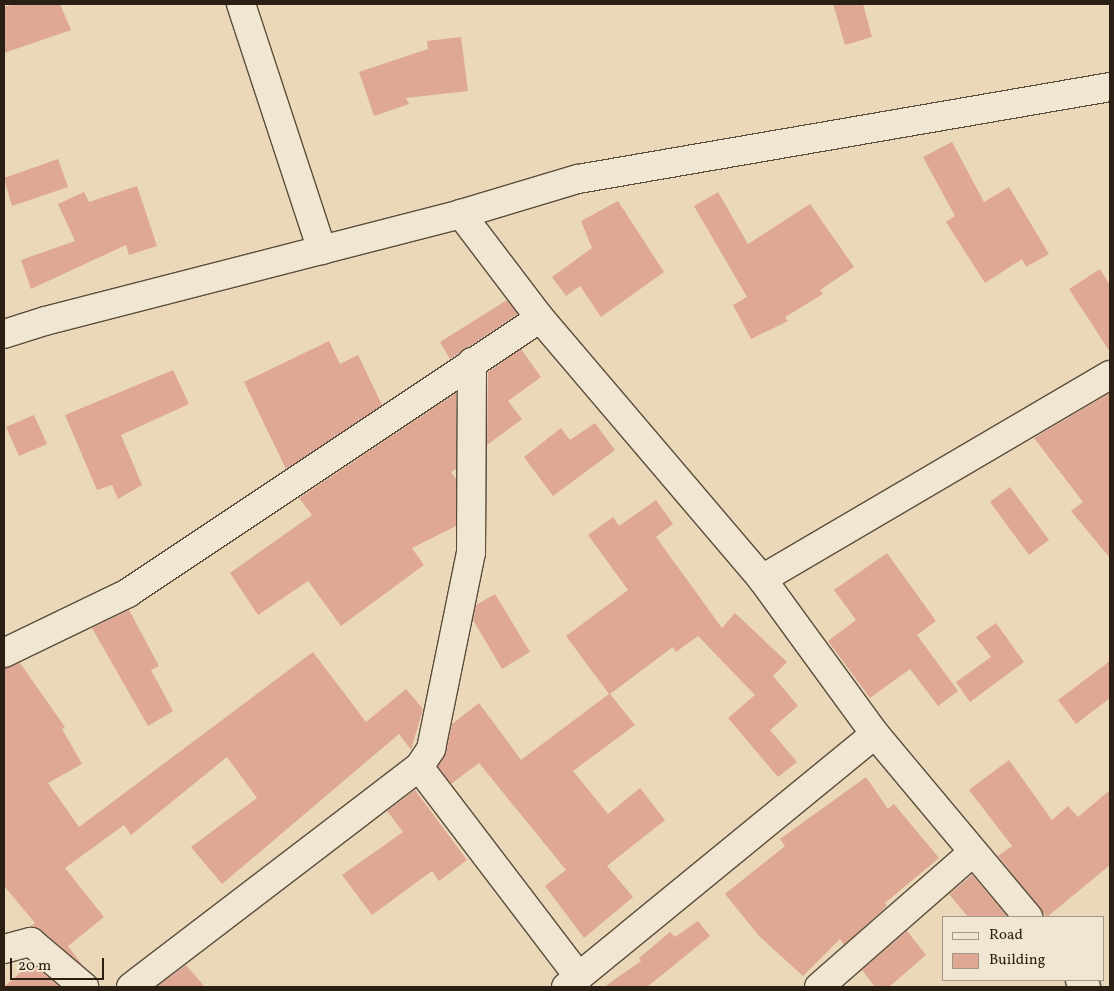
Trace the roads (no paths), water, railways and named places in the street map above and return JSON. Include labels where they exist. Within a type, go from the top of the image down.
[{"type":"street","points":[[242,4],[322,250]]},
{"type":"street","points":[[4,334],[462,214],[578,179],[1110,88]]},
{"type":"street","points":[[462,214],[540,318],[762,579],[875,734],[1027,916]]},
{"type":"street","points":[[4,653],[128,592],[540,318]]},
{"type":"street","points":[[131,987],[419,767],[433,742],[471,553],[472,362]]},
{"type":"street","points":[[762,579],[1110,375]]},
{"type":"street","points":[[419,767],[573,982],[875,734]]},
{"type":"street","points":[[819,987],[973,852]]},
{"type":"street","points":[[4,949],[31,942],[84,987]]}]
